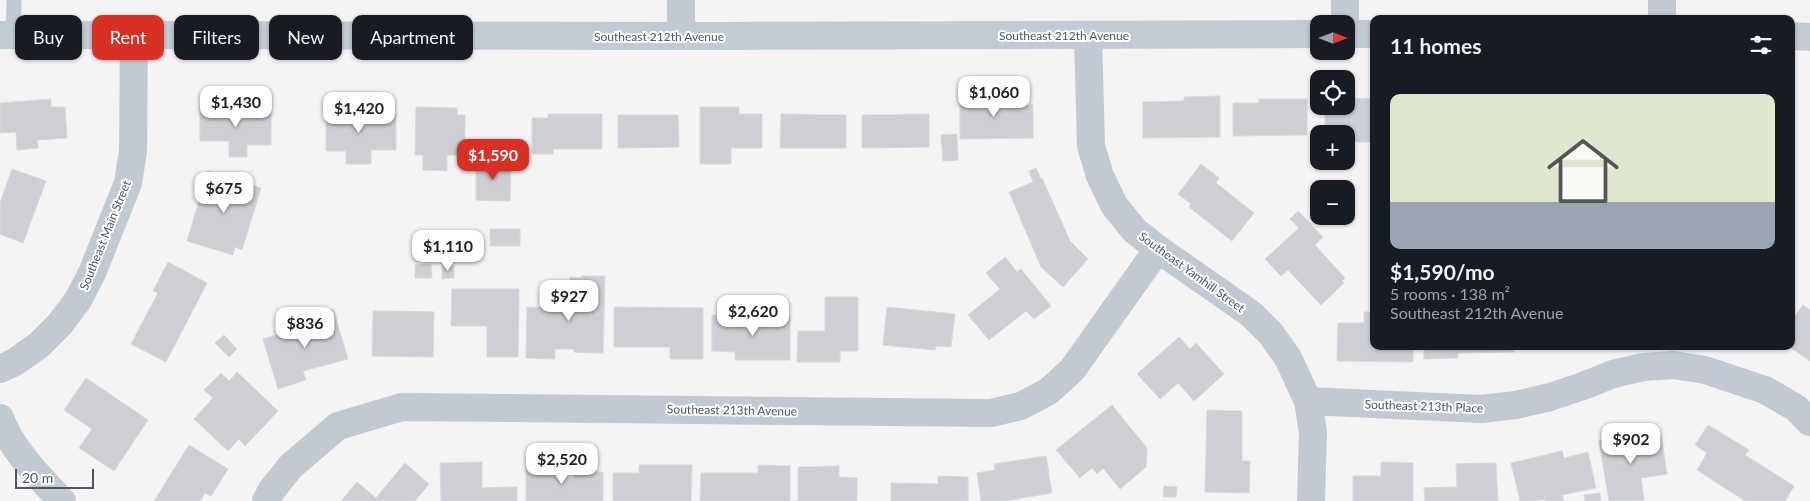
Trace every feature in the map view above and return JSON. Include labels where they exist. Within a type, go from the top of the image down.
[{"type":"street","points":[[681,0],[682,36]]},
{"type":"street","points":[[1345,15],[1346,0]]},
{"type":"street","points":[[1662,0],[1662,15]]},
{"type":"street","name":"Southeast 212th Avenue","points":[[164,35],[1310,34]]},
{"type":"street","points":[[1355,34],[1370,34]]},
{"type":"street","name":"Southeast 212th Avenue","points":[[7,35],[92,35]]},
{"type":"street","name":"Southeast Yamhill Street","points":[[1088,35],[1092,146],[1100,176],[1114,205],[1134,230],[1251,314],[1271,334],[1288,358],[1308,401],[1313,432],[1311,501]]},
{"type":"street","points":[[1795,36],[1810,37]]},
{"type":"street","name":"Southeast Main Street","points":[[0,369],[15,362],[39,345],[60,324],[78,300],[92,273],[128,182],[133,151],[134,60]]},
{"type":"street","name":"Southeast 213th Avenue","points":[[266,501],[291,466],[338,426],[402,407],[991,413],[1021,406],[1048,391],[1072,370],[1158,249]]},
{"type":"street","name":"Southeast 213th Place","points":[[1308,401],[1481,409],[1516,405],[1550,397],[1613,374],[1643,367],[1674,365],[1705,370],[1765,390],[1803,415]]},
{"type":"street","points":[[0,418],[2,425],[28,463],[62,501]]},
{"type":"lane","points":[[7,35],[14,0]]},
{"type":"building","points":[[960,95],[1010,95],[1010,106],[1033,105],[1033,138],[960,139]]},
{"type":"building","points":[[1220,96],[1220,137],[1143,138],[1143,102],[1184,101],[1184,97]]},
{"type":"building","points":[[1370,98],[1370,142],[1355,142],[1355,125],[1325,125],[1325,115],[1355,115],[1355,99]]},
{"type":"building","points":[[51,99],[51,107],[65,107],[67,138],[37,140],[38,148],[17,150],[16,132],[0,133],[0,103]]},
{"type":"building","points":[[1259,99],[1307,99],[1307,135],[1233,136],[1233,103],[1259,103]]},
{"type":"building","points":[[200,107],[249,107],[249,112],[271,112],[271,145],[247,145],[247,157],[229,157],[229,141],[200,141]]},
{"type":"building","points":[[416,107],[457,108],[457,115],[465,115],[465,155],[447,155],[447,171],[423,170],[423,155],[415,155]]},
{"type":"building","points":[[700,107],[739,107],[739,114],[762,114],[762,148],[731,148],[731,164],[700,164]]},
{"type":"building","points":[[326,108],[348,108],[348,114],[396,114],[396,150],[371,150],[371,164],[346,164],[346,151],[326,151]]},
{"type":"building","points":[[548,114],[602,114],[602,149],[553,149],[553,154],[532,154],[532,118],[548,118]]},
{"type":"building","points":[[781,114],[846,115],[846,148],[780,148]]},
{"type":"building","points":[[929,114],[929,147],[862,148],[862,115]]},
{"type":"building","points":[[618,115],[678,115],[679,147],[618,148]]},
{"type":"building","points":[[957,134],[958,160],[943,161],[941,135]]},
{"type":"building","points":[[476,161],[511,161],[510,201],[476,200]]},
{"type":"building","points":[[1201,164],[1219,178],[1216,183],[1254,213],[1232,241],[1189,207],[1191,204],[1178,194]]},
{"type":"building","points":[[1036,168],[1070,241],[1088,259],[1063,287],[1041,267],[1009,192],[1033,182],[1029,171]]},
{"type":"building","points":[[12,169],[46,181],[23,243],[0,234],[0,203]]},
{"type":"building","points":[[208,171],[261,188],[242,250],[235,247],[233,255],[187,241]]},
{"type":"building","points":[[1298,211],[1323,237],[1315,245],[1345,278],[1342,281],[1344,283],[1321,305],[1288,270],[1281,276],[1265,259],[1299,228],[1290,219]]},
{"type":"building","points":[[490,229],[520,229],[520,246],[490,246]]},
{"type":"building","points":[[1005,257],[1017,272],[1021,269],[1051,306],[1034,319],[1026,311],[989,340],[968,315],[1000,289],[986,273]]},
{"type":"building","points":[[168,262],[207,283],[166,362],[131,344],[158,293],[153,291]]},
{"type":"building","points":[[431,264],[432,278],[415,278],[415,265]]},
{"type":"building","points":[[442,266],[454,266],[454,278],[442,279]]},
{"type":"building","points":[[582,276],[605,276],[603,353],[574,352],[574,349],[555,349],[555,359],[526,358],[527,307],[569,308],[570,277],[582,278]]},
{"type":"building","points":[[452,289],[519,289],[518,357],[487,357],[487,326],[451,326]]},
{"type":"building","points":[[825,297],[858,297],[858,351],[840,351],[840,362],[797,362],[798,331],[825,331]]},
{"type":"building","points":[[1803,305],[1810,310],[1810,361],[1794,350],[1795,316]]},
{"type":"building","points":[[614,307],[703,308],[703,359],[670,359],[670,347],[614,347]]},
{"type":"building","points":[[887,307],[955,314],[951,347],[936,346],[935,350],[883,345]]},
{"type":"building","points":[[333,309],[348,359],[303,371],[306,380],[278,389],[263,339],[308,326],[306,318]]},
{"type":"building","points":[[373,311],[434,312],[433,357],[372,356]]},
{"type":"building","points":[[1364,312],[1370,312],[1370,350],[1413,350],[1413,362],[1337,361],[1338,323],[1364,323]]},
{"type":"building","points":[[712,315],[790,316],[790,360],[735,360],[735,352],[712,351]]},
{"type":"building","points":[[224,335],[237,349],[229,357],[215,343]]},
{"type":"building","points":[[1179,337],[1190,349],[1196,343],[1224,374],[1194,401],[1178,383],[1160,399],[1137,374]]},
{"type":"building","points":[[1424,350],[1514,350],[1514,352],[1458,353],[1458,358],[1424,359]]},
{"type":"building","points":[[237,372],[278,411],[245,446],[239,439],[228,451],[194,419],[213,398],[204,390],[221,373],[229,381]]},
{"type":"building","points":[[86,378],[148,420],[114,471],[79,448],[92,429],[64,410]]},
{"type":"building","points":[[1112,405],[1147,448],[1146,467],[1120,489],[1103,468],[1097,474],[1092,468],[1080,478],[1056,450]]},
{"type":"building","points":[[1207,410],[1242,411],[1242,461],[1250,461],[1249,493],[1205,492]]},
{"type":"building","points":[[1708,425],[1749,450],[1745,455],[1794,486],[1785,501],[1745,501],[1697,470],[1707,453],[1695,445]]},
{"type":"building","points":[[1633,435],[1634,440],[1661,435],[1667,474],[1641,478],[1644,500],[1609,501],[1599,441]]},
{"type":"building","points":[[189,445],[228,469],[211,496],[205,493],[200,501],[154,501]]},
{"type":"building","points":[[1562,451],[1564,458],[1588,452],[1596,488],[1562,495],[1564,501],[1545,501],[1545,499],[1520,501],[1511,463]]},
{"type":"building","points":[[1046,456],[1052,493],[1004,501],[981,501],[977,473],[995,470],[994,464]]},
{"type":"building","points":[[482,462],[482,488],[517,487],[517,501],[441,501],[440,463]]},
{"type":"building","points":[[1381,462],[1413,463],[1413,501],[1353,501],[1353,476],[1381,476]]},
{"type":"building","points":[[405,463],[429,484],[415,501],[341,501],[357,482],[376,498]]},
{"type":"building","points":[[1496,463],[1498,501],[1425,501],[1424,488],[1457,487],[1456,464]]},
{"type":"building","points":[[557,464],[557,478],[574,478],[574,472],[603,472],[603,501],[526,501],[526,465]]},
{"type":"building","points":[[639,465],[692,465],[691,501],[613,501],[613,473],[639,473]]},
{"type":"building","points":[[758,465],[790,466],[790,501],[700,501],[701,473],[758,473]]},
{"type":"building","points":[[839,466],[839,477],[857,478],[857,501],[798,501],[798,467]]},
{"type":"building","points":[[938,476],[968,477],[968,501],[891,501],[891,483],[938,484]]},
{"type":"building","points":[[1164,486],[1177,487],[1176,497],[1163,497]]},
{"type":"building","points":[[1600,493],[1601,501],[1585,501],[1584,495]]}]
